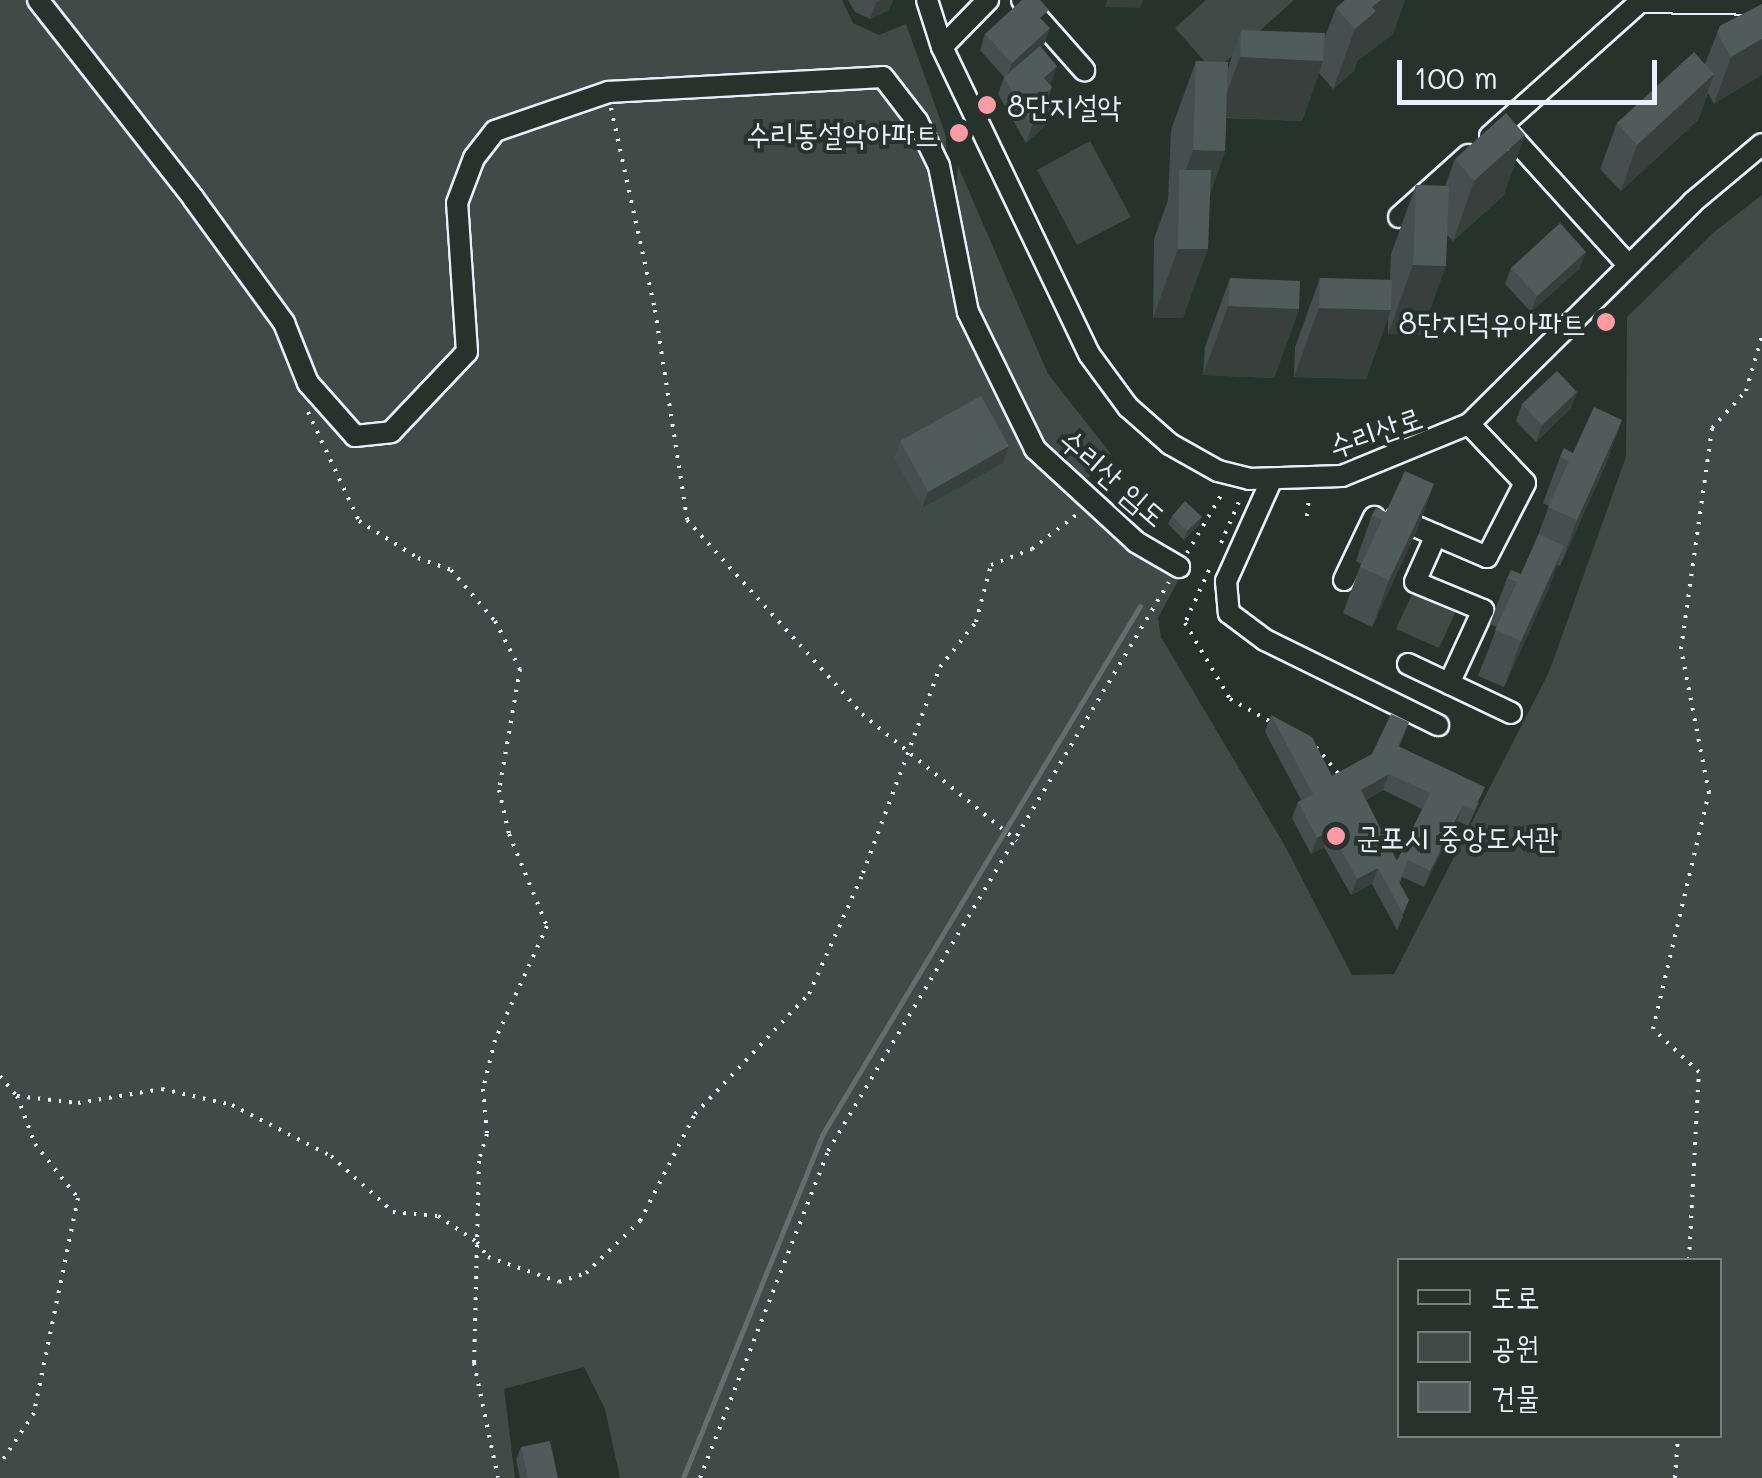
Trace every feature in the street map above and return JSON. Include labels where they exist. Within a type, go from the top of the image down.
[{"type":"street","points":[[38,0],[284,323],[308,382],[355,436],[391,432],[467,352],[456,203],[474,158],[495,132],[608,92]]},
{"type":"street","name":"수리산로","points":[[928,0],[942,46],[1089,354],[1148,426],[1189,457],[1251,478],[1311,481],[1375,468],[1468,424],[1628,265],[1762,144]]},
{"type":"street","points":[[942,46],[988,0]]},
{"type":"street","points":[[1022,0],[1084,70]]},
{"type":"street","points":[[1398,217],[1640,2],[1762,4]]},
{"type":"street","name":"수리산 임도","points":[[608,92],[883,77],[909,109],[939,166],[968,312],[1035,448],[1136,542],[1179,566]]},
{"type":"street","points":[[1501,126],[1628,265]]},
{"type":"street","points":[[1344,580],[1378,510],[1486,557],[1525,483],[1468,424]]},
{"type":"street","points":[[1251,478],[1226,581],[1229,612],[1266,640],[1438,725]]},
{"type":"street","points":[[1436,535],[1415,582],[1483,610],[1449,684]]},
{"type":"street","points":[[1408,664],[1511,714]]},
{"type":"path","points":[[608,92],[655,310],[687,520],[862,714],[1017,841]]},
{"type":"path","points":[[1689,1258],[1700,1072],[1653,1029],[1710,793],[1681,649],[1712,428],[1746,391],[1762,336]]},
{"type":"path","points":[[308,382],[308,411],[359,521],[418,558],[451,570],[495,621],[520,668],[500,790],[508,834],[547,926],[495,1040],[483,1089],[488,1134],[478,1161],[474,1363],[498,1478]]},
{"type":"path","points":[[1219,547],[1251,478]]},
{"type":"path","points":[[700,1478],[828,1151],[1179,566],[1251,478]]},
{"type":"path","points":[[1307,516],[1311,481]]},
{"type":"path","points":[[17,1096],[78,1103],[162,1090],[232,1106],[331,1156],[393,1212],[438,1216],[477,1242],[488,1258],[559,1282],[586,1274],[614,1251],[640,1221],[695,1114],[809,994],[940,668],[976,622],[991,565],[1032,549],[1092,503]]},
{"type":"path","points":[[1212,564],[1185,623],[1230,699],[1275,724]]},
{"type":"path","points":[[1306,741],[1346,782]]},
{"type":"path","points":[[0,1076],[17,1096],[35,1144],[78,1198],[34,1413],[0,1464]]},
{"type":"path","points":[[1676,1478],[1678,1438]]},
{"type":"green space","points":[[0,0],[842,0],[853,23],[879,35],[906,24],[946,136],[947,241],[1035,449],[1082,495],[1185,568],[1158,618],[1161,637],[1285,846],[1352,975],[1394,974],[1549,672],[1626,457],[1627,317],[1713,233],[1762,195],[1762,1478],[620,1478],[605,1409],[584,1367],[504,1389],[515,1478],[0,1478]]},
{"type":"green space","points":[[1206,0],[1294,0],[1214,72],[1175,28]]},
{"type":"green space","points":[[1090,141],[1131,217],[1077,245],[1037,170]]},
{"type":"green space","points":[[958,166],[1048,374],[1111,454],[1083,484],[1023,415],[975,310],[953,216]]},
{"type":"green space","points":[[1414,590],[1457,609],[1439,648],[1396,629]]},
{"type":"building","points":[[1022,0],[1040,0],[1049,10],[1040,18],[1050,28],[1012,63],[985,34]]},
{"type":"building","points":[[1345,0],[1381,0],[1372,7],[1376,11],[1355,29],[1336,8]]},
{"type":"building","points":[[1762,4],[1762,39],[1731,57],[1717,33],[1720,26]]},
{"type":"building","points":[[1241,30],[1325,33],[1323,61],[1240,57]]},
{"type":"building","points":[[1040,46],[1057,66],[1044,78],[1052,87],[1042,96],[1053,108],[1032,126],[1004,77]]},
{"type":"building","points":[[1694,52],[1714,74],[1637,145],[1617,123]]},
{"type":"building","points":[[1196,61],[1228,62],[1225,151],[1193,150]]},
{"type":"building","points":[[1506,113],[1525,135],[1474,181],[1455,159]]},
{"type":"building","points":[[1179,170],[1211,170],[1208,249],[1178,249]]},
{"type":"building","points":[[1416,185],[1449,186],[1446,266],[1413,265]]},
{"type":"building","points":[[1560,223],[1586,252],[1537,296],[1511,268]]},
{"type":"building","points":[[1230,278],[1300,281],[1299,309],[1228,306]]},
{"type":"building","points":[[1320,278],[1392,280],[1391,310],[1319,308]]},
{"type":"building","points":[[1557,371],[1577,392],[1542,425],[1522,404]]},
{"type":"building","points":[[981,396],[1009,446],[928,492],[900,441]]},
{"type":"building","points":[[1594,407],[1622,420],[1577,520],[1548,507],[1569,461],[1560,457],[1564,448],[1573,453]]},
{"type":"building","points":[[1405,471],[1434,484],[1389,580],[1360,567],[1382,520],[1372,515],[1376,508],[1386,512]]},
{"type":"building","points":[[1185,501],[1202,517],[1187,531],[1172,516]]},
{"type":"building","points":[[1539,534],[1564,546],[1521,641],[1495,630],[1517,582],[1507,578],[1511,570],[1521,574]]},
{"type":"building","name":"군포시 중앙도서관","points":[[1391,714],[1409,722],[1398,746],[1485,787],[1474,810],[1463,805],[1430,871],[1408,860],[1399,882],[1409,900],[1403,914],[1378,868],[1357,879],[1330,830],[1317,838],[1298,802],[1313,794],[1271,715],[1312,737],[1332,776],[1372,754]],"holes":[[[1389,774],[1430,793],[1397,861],[1361,790]]]},
{"type":"building","points":[[550,1441],[558,1478],[528,1478],[521,1447]]},
{"type":"waterway","points":[[683,1478],[822,1135],[1140,606]]},
{"type":"place","name":"8단지설악","points":[[987,105]]},
{"type":"place","name":"수리동설악아파트","points":[[959,133]]},
{"type":"place","name":"8단지덕유아파트","points":[[1606,322]]},
{"type":"place","name":"군포시 중앙도서관","points":[[1336,836]]}]
